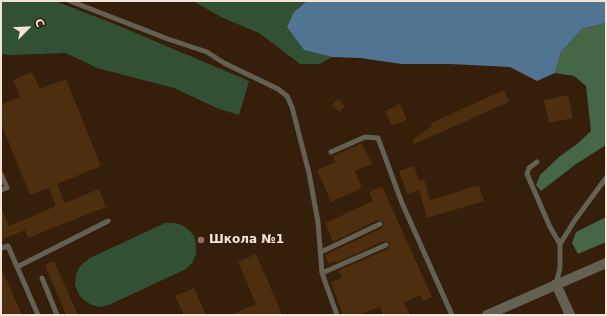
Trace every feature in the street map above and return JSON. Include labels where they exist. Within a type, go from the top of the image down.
[{"type":"street","points":[[487,315],[606,263]]},
{"type":"street","points":[[556,284],[570,315]]},
{"type":"lane","points":[[70,1],[168,39],[208,52],[224,63],[278,89],[287,96],[292,107],[309,173],[318,222],[322,273],[336,315]]},
{"type":"lane","points":[[331,152],[365,137],[378,138],[402,203],[452,315]]},
{"type":"lane","points":[[537,162],[529,168],[527,174],[550,228],[560,244]]},
{"type":"lane","points":[[1,174],[7,188],[1,190]]},
{"type":"lane","points":[[556,284],[560,268],[560,244],[575,220],[606,178]]},
{"type":"lane","points":[[17,267],[108,221]]},
{"type":"lane","points":[[321,252],[380,224]]},
{"type":"lane","points":[[322,273],[386,245]]},
{"type":"lane","points":[[1,248],[8,246],[38,315]]},
{"type":"lane","points":[[42,278],[57,315]]},
{"type":"green space","points":[[1,1],[55,1],[112,23],[249,81],[239,115],[219,109],[174,88],[97,68],[66,53],[1,54]]},
{"type":"green space","points":[[193,1],[307,1],[294,12],[304,50],[332,57],[320,64],[300,64],[259,33],[223,18]]},
{"type":"green space","points":[[606,23],[606,145],[576,164],[541,191],[536,185],[540,175],[559,157],[577,144],[591,131],[586,86],[574,76],[555,73],[561,52],[582,29]]},
{"type":"green space","points":[[606,217],[606,242],[578,254],[572,243],[576,232]]},
{"type":"green space","points":[[165,223],[182,225],[194,236],[196,254],[192,263],[186,269],[109,305],[100,307],[92,305],[79,295],[75,285],[76,274],[81,265],[90,258]]},
{"type":"water","points":[[307,1],[606,1],[606,23],[582,29],[561,52],[555,73],[537,81],[510,67],[450,64],[402,64],[360,58],[332,57],[304,50],[287,27],[294,12]]},
{"type":"building","points":[[32,72],[40,89],[66,79],[101,166],[57,184],[65,203],[99,189],[106,207],[28,238],[25,230],[1,240],[1,208],[9,226],[56,206],[49,188],[30,195],[1,123],[1,105],[20,97],[13,80]]},
{"type":"building","points":[[504,90],[509,102],[414,144],[412,140],[432,126],[431,123]]},
{"type":"building","points":[[568,95],[573,118],[549,123],[544,100]]},
{"type":"building","points":[[338,99],[345,106],[339,112],[332,105]]},
{"type":"building","points":[[400,104],[407,120],[392,126],[385,111]]},
{"type":"building","points":[[362,143],[372,164],[355,171],[362,188],[331,202],[317,170],[335,162],[333,156]]},
{"type":"building","points":[[414,166],[419,181],[424,179],[430,200],[479,185],[484,201],[427,218],[419,190],[407,194],[399,171]]},
{"type":"building","points":[[382,186],[432,297],[423,301],[420,295],[404,303],[410,315],[383,315],[380,307],[359,315],[343,315],[331,282],[342,278],[339,270],[388,249],[390,244],[384,241],[336,263],[335,261],[329,264],[325,255],[382,228],[384,224],[382,221],[378,220],[333,242],[325,223],[373,201],[369,192]]},
{"type":"building","points":[[256,254],[282,315],[231,315],[256,304],[238,262]]},
{"type":"building","points":[[54,261],[78,315],[66,315],[45,265]]},
{"type":"building","points":[[1,267],[22,315],[4,315],[1,308]]},
{"type":"building","points":[[194,288],[206,315],[184,315],[175,296]]},
{"type":"place","name":"Школа №1","points":[[201,240]]}]
